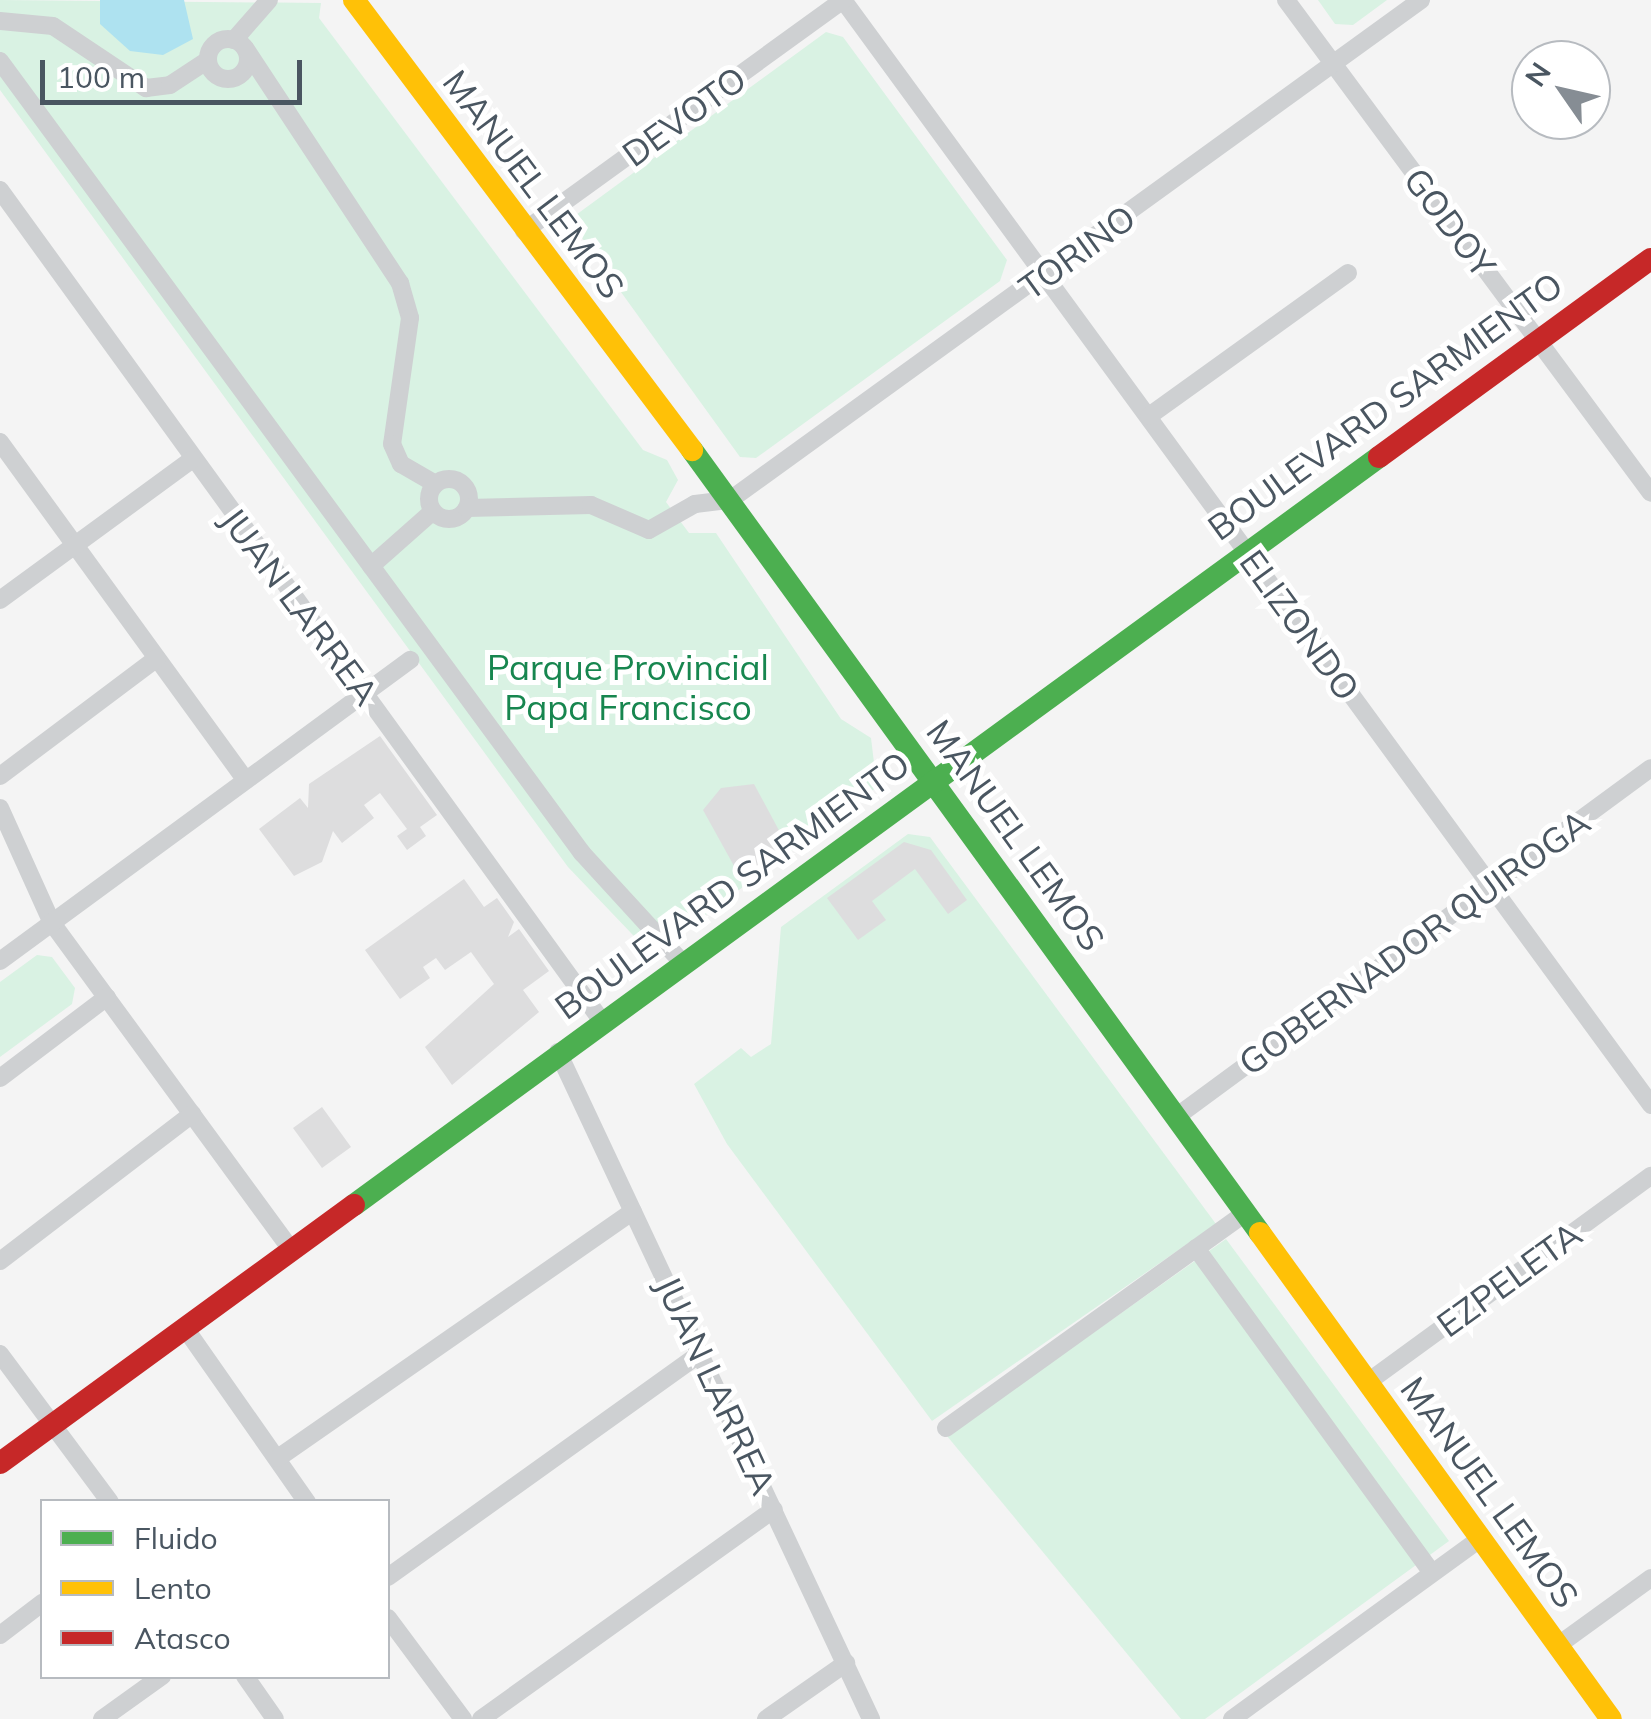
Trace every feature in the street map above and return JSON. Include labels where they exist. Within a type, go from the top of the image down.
[{"type":"main road","name":"MANUEL LEMOS","points":[[354,0],[730,500],[1611,1719]]},
{"type":"main road","name":"BOULEVARD SARMIENTO","points":[[0,1464],[682,961],[935,783],[1244,550],[1651,259]]},
{"type":"street","points":[[208,60],[216,76],[236,78],[240,44],[265,6],[279,0]]},
{"type":"street","name":"DEVOTO","points":[[524,231],[843,0]]},
{"type":"street","name":"ELIZONDO","points":[[843,0],[1048,274],[1244,550],[1651,1105]]},
{"type":"street","name":"GODOY","points":[[1286,0],[1651,492]]},
{"type":"street","name":"TORINO","points":[[730,500],[1048,274],[1421,0]]},
{"type":"street","points":[[0,21],[53,26],[146,88],[170,86],[208,60],[214,44],[240,44]]},
{"type":"street","points":[[240,44],[400,283],[410,318],[392,444],[402,464],[435,484],[461,483],[467,508]]},
{"type":"street","points":[[0,62],[582,853],[682,961]]},
{"type":"street","name":"JUAN LARREA","points":[[0,190],[191,460],[601,1020]]},
{"type":"street","points":[[1149,416],[1348,272]]},
{"type":"street","points":[[0,442],[246,780]]},
{"type":"street","points":[[0,600],[191,460]]},
{"type":"street","points":[[371,566],[432,512],[435,484]]},
{"type":"street","points":[[432,512],[450,519],[467,508],[591,505],[650,530],[695,504],[730,500]]},
{"type":"street","points":[[0,776],[157,658]]},
{"type":"street","points":[[0,960],[410,660]]},
{"type":"street","name":"GOBERNADOR QUIROGA","points":[[1176,1117],[1651,768]]},
{"type":"street","points":[[0,808],[52,923],[291,1249]]},
{"type":"street","points":[[0,1078],[107,997]]},
{"type":"street","name":"JUAN LARREA","points":[[558,1052],[871,1719]]},
{"type":"street","points":[[0,1260],[192,1114]]},
{"type":"street","name":"EZPELETA","points":[[1368,1382],[1651,1176]]},
{"type":"street","points":[[278,1458],[634,1211]]},
{"type":"street","points":[[946,1428],[1247,1212]]},
{"type":"street","points":[[1196,1248],[1430,1572]]},
{"type":"street","points":[[185,1328],[305,1499]]},
{"type":"street","points":[[390,1576],[701,1353]]},
{"type":"street","points":[[0,1354],[108,1499]]},
{"type":"street","points":[[480,1719],[774,1509]]},
{"type":"street","points":[[1232,1719],[1480,1539]]},
{"type":"street","points":[[1557,1646],[1651,1578]]},
{"type":"street","points":[[0,1635],[40,1605]]},
{"type":"street","points":[[390,1621],[464,1719]]},
{"type":"street","points":[[766,1719],[846,1663]]},
{"type":"street","points":[[102,1719],[158,1679]]},
{"type":"street","points":[[248,1679],[275,1719]]},
{"type":"green space","name":"Parque Provincial Papa Francisco","points":[[0,0],[321,3],[319,18],[643,450],[667,460],[678,480],[666,502],[689,533],[716,533],[841,719],[871,738],[877,787],[652,955],[568,867],[0,90]]},
{"type":"green space","points":[[1318,0],[1387,0],[1353,25],[1335,24]]},
{"type":"green space","points":[[826,32],[843,37],[1007,260],[1000,281],[756,458],[740,457],[569,220]]},
{"type":"green space","points":[[908,834],[930,837],[1216,1224],[932,1421],[727,1144],[694,1084],[741,1048],[751,1057],[771,1044],[781,927]]},
{"type":"green space","points":[[37,955],[52,957],[75,988],[72,1004],[0,1057],[0,982]]},
{"type":"green space","points":[[1226,1239],[1449,1541],[1205,1719],[1181,1719],[947,1436]]},
{"type":"water","points":[[100,0],[184,0],[193,39],[163,55],[130,51],[100,24]]},
{"type":"building","points":[[380,736],[437,815],[420,827],[426,836],[407,850],[397,836],[407,829],[380,793],[364,805],[374,818],[342,843],[333,831],[322,862],[294,876],[259,829],[300,798],[308,808],[309,784]]},
{"type":"building","points":[[754,784],[789,849],[744,884],[703,810],[721,788]]},
{"type":"building","points":[[904,842],[931,850],[967,900],[948,914],[915,869],[872,901],[886,920],[858,940],[827,898]]},
{"type":"building","points":[[464,879],[484,907],[497,898],[514,922],[508,937],[519,929],[549,971],[523,990],[539,1012],[452,1085],[425,1047],[494,984],[471,952],[445,970],[436,958],[423,967],[430,978],[400,999],[365,950]]},
{"type":"building","points":[[322,1107],[351,1147],[322,1168],[293,1128]]},
{"type":"traffic: fast","points":[[692,450],[1260,1233]]},
{"type":"traffic: fast","points":[[354,1205],[1379,457]]},
{"type":"traffic: slow","points":[[354,0],[692,450]]},
{"type":"traffic: slow","points":[[1260,1233],[1611,1719]]},
{"type":"traffic: jam","points":[[1379,457],[1651,259]]},
{"type":"traffic: jam","points":[[0,1463],[354,1205]]}]
